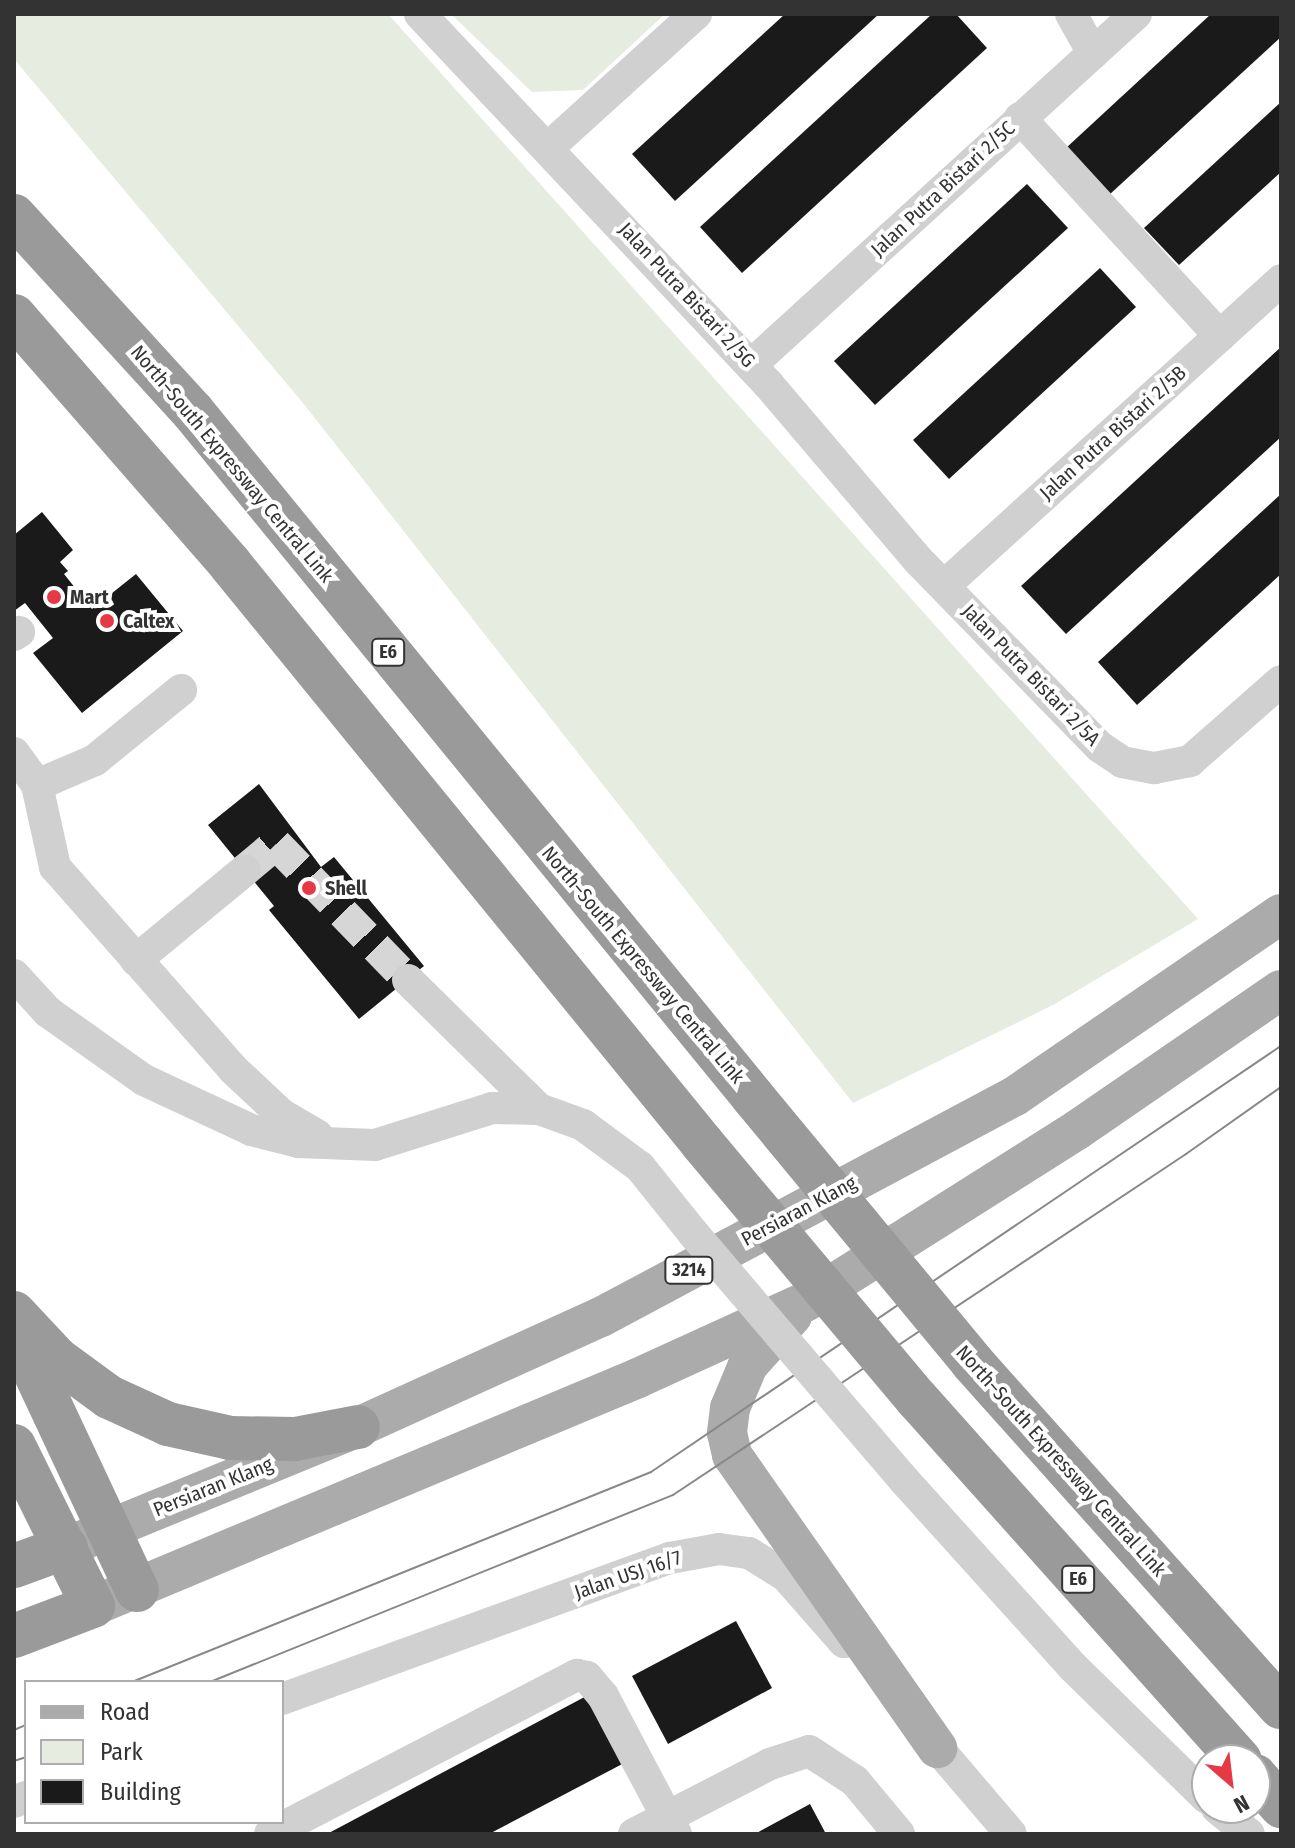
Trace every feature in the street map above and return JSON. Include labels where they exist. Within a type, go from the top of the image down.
[{"type":"highway","name":"North–South Expressway Central Link","points":[[14,216],[193,412],[972,1362],[1281,1707]]},
{"type":"highway","name":"E6","points":[[14,316],[230,564],[702,1143],[917,1399],[1226,1744]]},
{"type":"highway","points":[[14,1313],[57,1359],[88,1382],[109,1397],[168,1424],[230,1438],[295,1439],[358,1427]]},
{"type":"highway","points":[[14,1327],[137,1590]]},
{"type":"highway","points":[[14,1446],[93,1606],[14,1636]]},
{"type":"highway","points":[[14,1566],[66,1547]]},
{"type":"main road","points":[[1236,946],[1281,894]]},
{"type":"main road","name":"Persiaran Klang","points":[[66,1547],[358,1427],[601,1317],[1015,1096],[1281,914]]},
{"type":"main road","points":[[93,1606],[638,1378],[805,1302],[1077,1130],[1281,990]]},
{"type":"main road","points":[[805,1302],[748,1365],[730,1408],[727,1433],[732,1455],[937,1748]]},
{"type":"street","name":"Jalan Putra Bistari 2/5G","points":[[420,14],[751,365],[944,586]]},
{"type":"street","points":[[548,148],[696,14]]},
{"type":"street","points":[[1071,14],[1093,53]]},
{"type":"street","name":"Jalan Putra Bistari 2/5C","points":[[751,365],[1136,14]]},
{"type":"street","points":[[1020,118],[1220,336]]},
{"type":"street","name":"Jalan Putra Bistari 2/5B","points":[[944,586],[1281,280]]},
{"type":"street","name":"Jalan Putra Bistari 2/5A","points":[[944,586],[1100,747],[1122,762],[1154,768],[1190,761],[1281,681]]},
{"type":"street","points":[[37,785],[95,760],[181,690]]},
{"type":"street","points":[[14,753],[37,785],[55,867],[234,1070],[281,1114],[336,1144]]},
{"type":"street","points":[[136,960],[245,870]]},
{"type":"street","points":[[14,975],[48,1012],[144,1080],[251,1130],[298,1142],[375,1145],[492,1108],[539,1109],[583,1125],[640,1167],[904,1480],[1073,1667],[1191,1782]]},
{"type":"street","points":[[408,980],[539,1109]]},
{"type":"street","name":"Jalan USJ 16/7","points":[[284,1698],[670,1558],[719,1549],[749,1553],[786,1576],[1011,1834]]},
{"type":"street","points":[[270,1834],[577,1675],[587,1677],[603,1696],[672,1826]]},
{"type":"street","points":[[634,1834],[672,1826],[770,1764],[809,1751],[855,1781],[899,1834]]},
{"type":"green space","points":[[14,14],[388,14],[1198,919],[1053,1005],[853,1103],[303,403],[14,59]]},
{"type":"green space","points":[[451,14],[665,14],[583,90],[532,92]]},
{"type":"building","points":[[785,14],[879,14],[675,201],[632,154]]},
{"type":"building","points":[[932,14],[956,14],[987,48],[742,273],[700,227]]},
{"type":"building","points":[[1211,14],[1281,14],[1281,37],[1109,195],[1066,148]]},
{"type":"building","points":[[1281,102],[1281,172],[1179,265],[1144,228]]},
{"type":"building","points":[[1027,184],[1068,228],[875,405],[834,361]]},
{"type":"building","points":[[1100,268],[1136,307],[949,479],[913,440]]},
{"type":"building","points":[[1281,347],[1281,437],[1066,634],[1021,586]]},
{"type":"building","points":[[1281,494],[1281,574],[1137,705],[1098,662]]},
{"type":"building","name":"Caltex","points":[[42,512],[73,550],[60,562],[68,571],[64,574],[92,609],[136,574],[183,631],[82,713],[33,653],[53,638],[25,603],[14,611],[14,535]]},
{"type":"building","name":"Shell","points":[[259,784],[321,867],[334,857],[424,966],[359,1019],[269,910],[274,906],[208,825]]},
{"type":"building","points":[[736,1621],[772,1688],[668,1744],[632,1676]]},
{"type":"building","points":[[592,1693],[628,1761],[489,1834],[327,1834]]},
{"type":"building","points":[[810,1804],[826,1834],[755,1834],[762,1830]]},
{"type":"tunnel","points":[[245,870],[276,844],[408,980]]},
{"type":"tram line","points":[[137,1680],[651,1472],[1281,1046]]},
{"type":"tram line","points":[[215,1680],[673,1495],[1186,1154],[1281,1087]]},
{"type":"tram line","points":[[14,1730],[24,1726]]},
{"type":"tram line","points":[[14,1761],[24,1758]]},
{"type":"place","name":"Mart","points":[[54,597]]},
{"type":"place","name":"Caltex","points":[[107,621]]},
{"type":"place","name":"Shell","points":[[309,888]]}]
